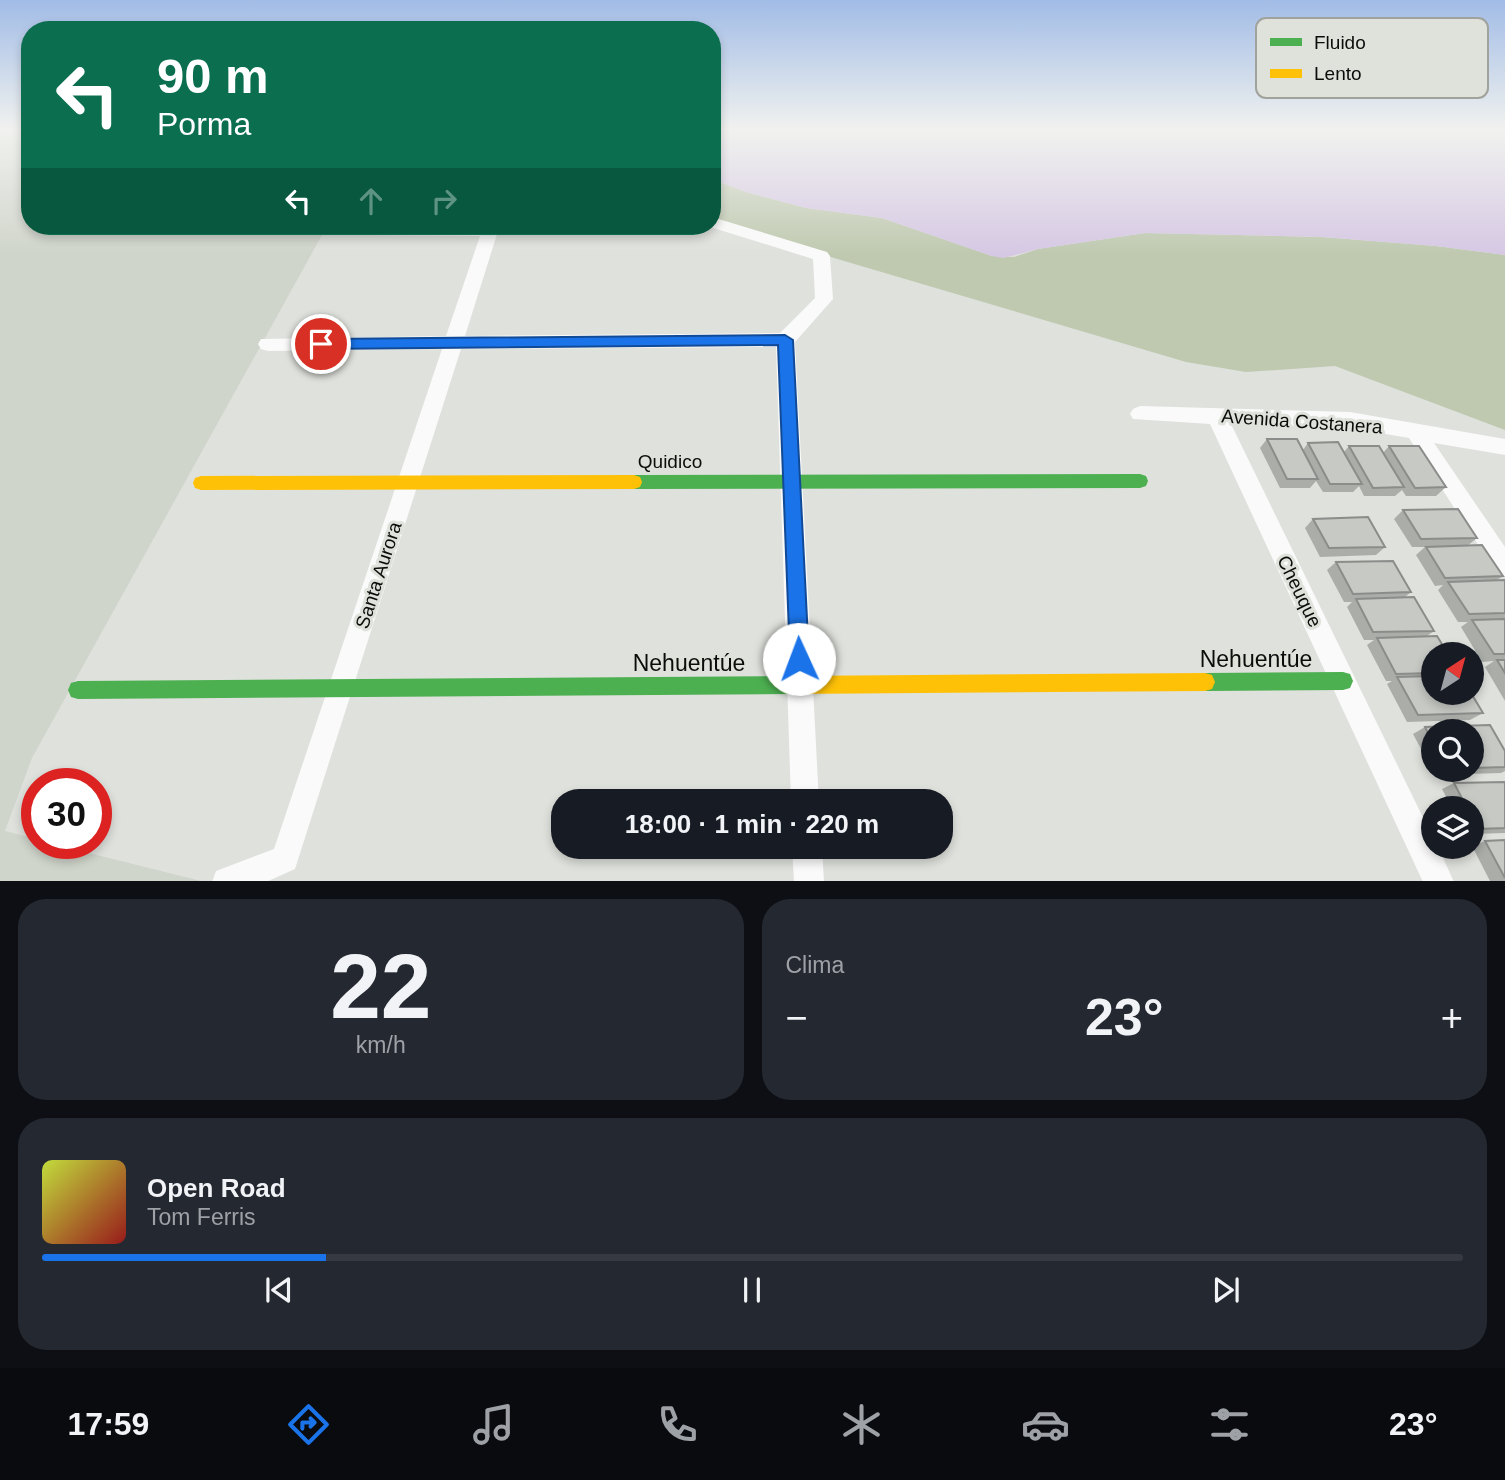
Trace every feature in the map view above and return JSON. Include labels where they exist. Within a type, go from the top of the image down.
[{"type":"street","points":[[268,344],[785,340],[824,299],[821,256],[721,225]]},
{"type":"street","name":"Santa Aurora","points":[[227,881],[285,859],[489,235]]},
{"type":"street","points":[[785,340],[804,789]]},
{"type":"street","name":"Avenida Costanera","points":[[1140,414],[1350,420],[1505,447]]},
{"type":"street","name":"Cheuque","points":[[1216,415],[1439,881]]},
{"type":"street","points":[[1415,431],[1505,567]]},
{"type":"street","name":"Quidico","points":[[201,483],[1140,481]]},
{"type":"street","name":"Nehuentúe","points":[[78,690],[1343,681]]},
{"type":"street","points":[[808,859],[809,881]]},
{"type":"shaded area","points":[[0,171],[21,171],[21,235],[322,235],[28,768],[21,768],[21,788],[5,831],[21,835],[21,859],[112,859],[201,881],[0,881]]},
{"type":"shaded area","points":[[721,171],[1505,171],[1505,255],[1436,246],[1322,237],[1145,233],[1038,249],[1003,258],[882,218],[806,208],[721,182]]},
{"type":"green space","points":[[721,182],[806,208],[882,218],[992,256],[1014,257],[1038,249],[1145,233],[1322,237],[1436,246],[1505,255],[1505,430],[1335,366],[1246,372],[1186,362],[834,258],[721,220]]},
{"type":"building","points":[[1267,439],[1297,439],[1318,479],[1287,479]]},
{"type":"building","points":[[1338,442],[1362,484],[1330,484],[1308,443]]},
{"type":"building","points":[[1349,446],[1379,446],[1404,487],[1373,488]]},
{"type":"building","points":[[1389,446],[1419,446],[1446,487],[1415,488]]},
{"type":"building","points":[[1458,509],[1477,538],[1421,539],[1403,510]]},
{"type":"building","points":[[1368,517],[1385,547],[1329,548],[1313,519]]},
{"type":"building","points":[[1482,545],[1503,576],[1445,578],[1426,547]]},
{"type":"building","points":[[1393,561],[1411,592],[1353,594],[1336,562]]},
{"type":"building","points":[[1505,580],[1505,613],[1469,614],[1448,582]]},
{"type":"building","points":[[1414,597],[1434,631],[1373,632],[1356,599]]},
{"type":"building","points":[[1505,619],[1505,654],[1494,654],[1472,620]]},
{"type":"building","points":[[1437,636],[1441,642],[1421,642],[1421,673],[1396,674],[1377,638]]},
{"type":"building","points":[[1497,660],[1505,660],[1505,673]]},
{"type":"building","points":[[1421,676],[1421,705],[1478,705],[1483,713],[1418,715],[1397,677]]},
{"type":"building","points":[[1484,725],[1490,725],[1505,751],[1505,767],[1484,768]]},
{"type":"building","points":[[1505,782],[1505,828],[1484,829],[1484,796],[1461,796],[1454,783]]},
{"type":"building","points":[[1505,840],[1505,878],[1485,841]]},
{"type":"traffic: fast","points":[[634,482],[1140,481]]},
{"type":"traffic: fast","points":[[1205,682],[1343,681]]},
{"type":"traffic: fast","points":[[78,690],[790,685]]},
{"type":"traffic: slow","points":[[201,483],[634,482]]},
{"type":"traffic: slow","points":[[790,685],[1205,682]]},
{"type":"route","points":[[321,344],[785,340],[799,659]]}]
